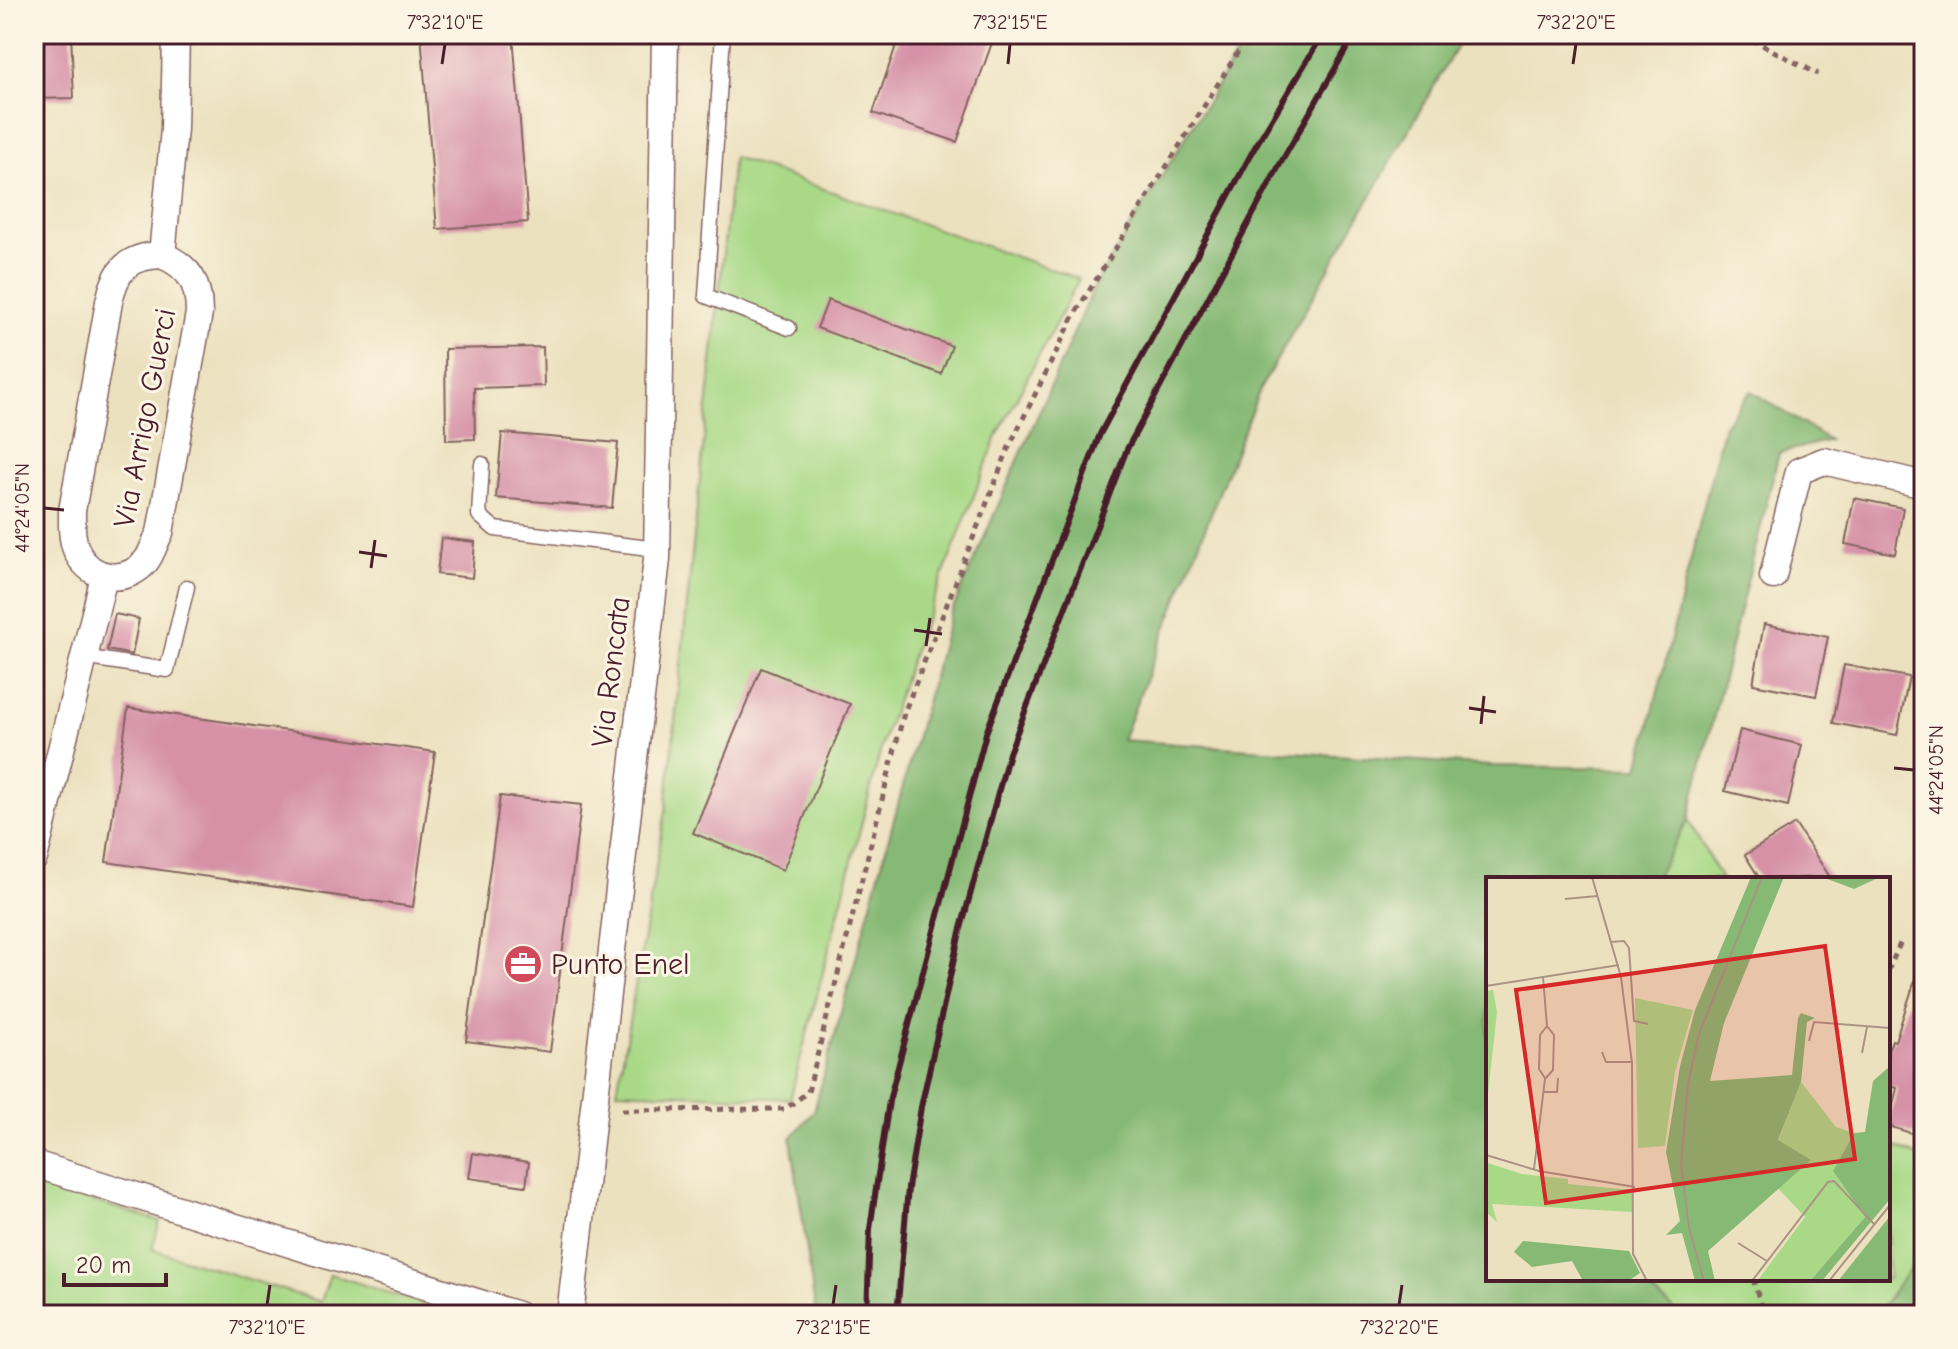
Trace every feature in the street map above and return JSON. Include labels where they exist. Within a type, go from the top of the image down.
[{"type":"street","points":[[162,255],[174,129],[176,34]]},
{"type":"street","name":"Via Roncata","points":[[570,1315],[657,549],[665,34]]},
{"type":"street","name":"Via Arrigo Guerci","points":[[162,255],[181,263],[193,279],[199,296],[194,344],[160,533],[146,562],[123,576],[104,577],[89,567],[78,554],[72,537],[72,511],[106,317],[118,273],[130,262],[144,256],[162,255]]},
{"type":"street","points":[[1773,576],[1799,471],[1824,461],[1924,485]]},
{"type":"street","points":[[34,858],[104,577]]},
{"type":"street","points":[[34,1164],[518,1315]]},
{"type":"lane","points":[[723,34],[706,296],[789,328]]},
{"type":"lane","points":[[482,464],[479,515],[495,529],[657,549]]},
{"type":"lane","points":[[83,657],[167,670],[187,587]]},
{"type":"path","points":[[593,1110],[785,1109],[808,1092],[904,713],[1009,447],[1076,312],[1249,34]]},
{"type":"path","points":[[1741,34],[1818,74]]},
{"type":"path","points":[[1890,966],[1902,939]]},
{"type":"path","points":[[1754,1281],[1764,1315]]},
{"type":"green space","points":[[1249,34],[1464,34],[1260,389],[1122,740],[1491,766],[1639,768],[1724,425],[1751,391],[1829,440],[1779,453],[1688,820],[1656,877],[1486,877],[1486,1281],[1638,1281],[1681,1315],[816,1315],[791,1138],[814,1111],[950,615],[1095,285]]},
{"type":"green space","points":[[733,157],[1079,279],[998,434],[914,650],[883,741],[790,1099],[617,1091],[666,810]]},
{"type":"green space","points":[[1688,820],[1720,877],[1656,877]]},
{"type":"green space","points":[[1890,1144],[1924,1160],[1924,1250],[1876,1315],[1681,1315],[1638,1281],[1890,1281]]},
{"type":"green space","points":[[34,1184],[160,1221],[152,1249],[321,1302],[330,1274],[458,1315],[34,1315]]},
{"type":"green space","points":[[1924,1250],[1924,1315],[1876,1315]]},
{"type":"building","points":[[34,34],[71,34],[74,98],[34,99]]},
{"type":"building","points":[[421,34],[513,34],[528,222],[437,229]]},
{"type":"building","points":[[900,34],[995,34],[957,142],[873,113]]},
{"type":"building","points":[[828,300],[952,346],[941,374],[817,328]]},
{"type":"building","points":[[543,347],[544,386],[474,388],[475,439],[446,440],[445,349]]},
{"type":"building","points":[[502,433],[618,443],[612,508],[496,498]]},
{"type":"building","points":[[1854,498],[1903,508],[1895,554],[1845,544]]},
{"type":"building","points":[[441,538],[475,542],[472,578],[437,574]]},
{"type":"building","points":[[115,614],[139,619],[132,655],[107,650]]},
{"type":"building","points":[[1764,624],[1828,637],[1816,696],[1753,684]]},
{"type":"building","points":[[1844,665],[1909,677],[1897,735],[1833,723]]},
{"type":"building","points":[[761,668],[850,704],[783,870],[693,833]]},
{"type":"building","points":[[128,708],[435,752],[413,907],[106,862]]},
{"type":"building","points":[[1740,730],[1802,745],[1788,806],[1725,791]]},
{"type":"building","points":[[500,796],[581,805],[550,1052],[466,1041]]},
{"type":"building","points":[[1795,824],[1830,877],[1759,877],[1745,855]]},
{"type":"building","points":[[1924,953],[1924,1137],[1890,1127],[1897,1088],[1890,1086],[1890,1046],[1892,1040],[1895,1041]]},
{"type":"building","points":[[473,1153],[529,1162],[526,1186],[469,1178]]},
{"type":"railway","points":[[867,1315],[870,1229],[889,1101],[986,733],[1100,434],[1255,147],[1323,34]]},
{"type":"railway","points":[[897,1315],[908,1188],[921,1107],[960,932],[1009,753],[1127,449],[1279,166],[1355,34]]},
{"type":"place","name":"Punto Enel","points":[[523,964]]}]
